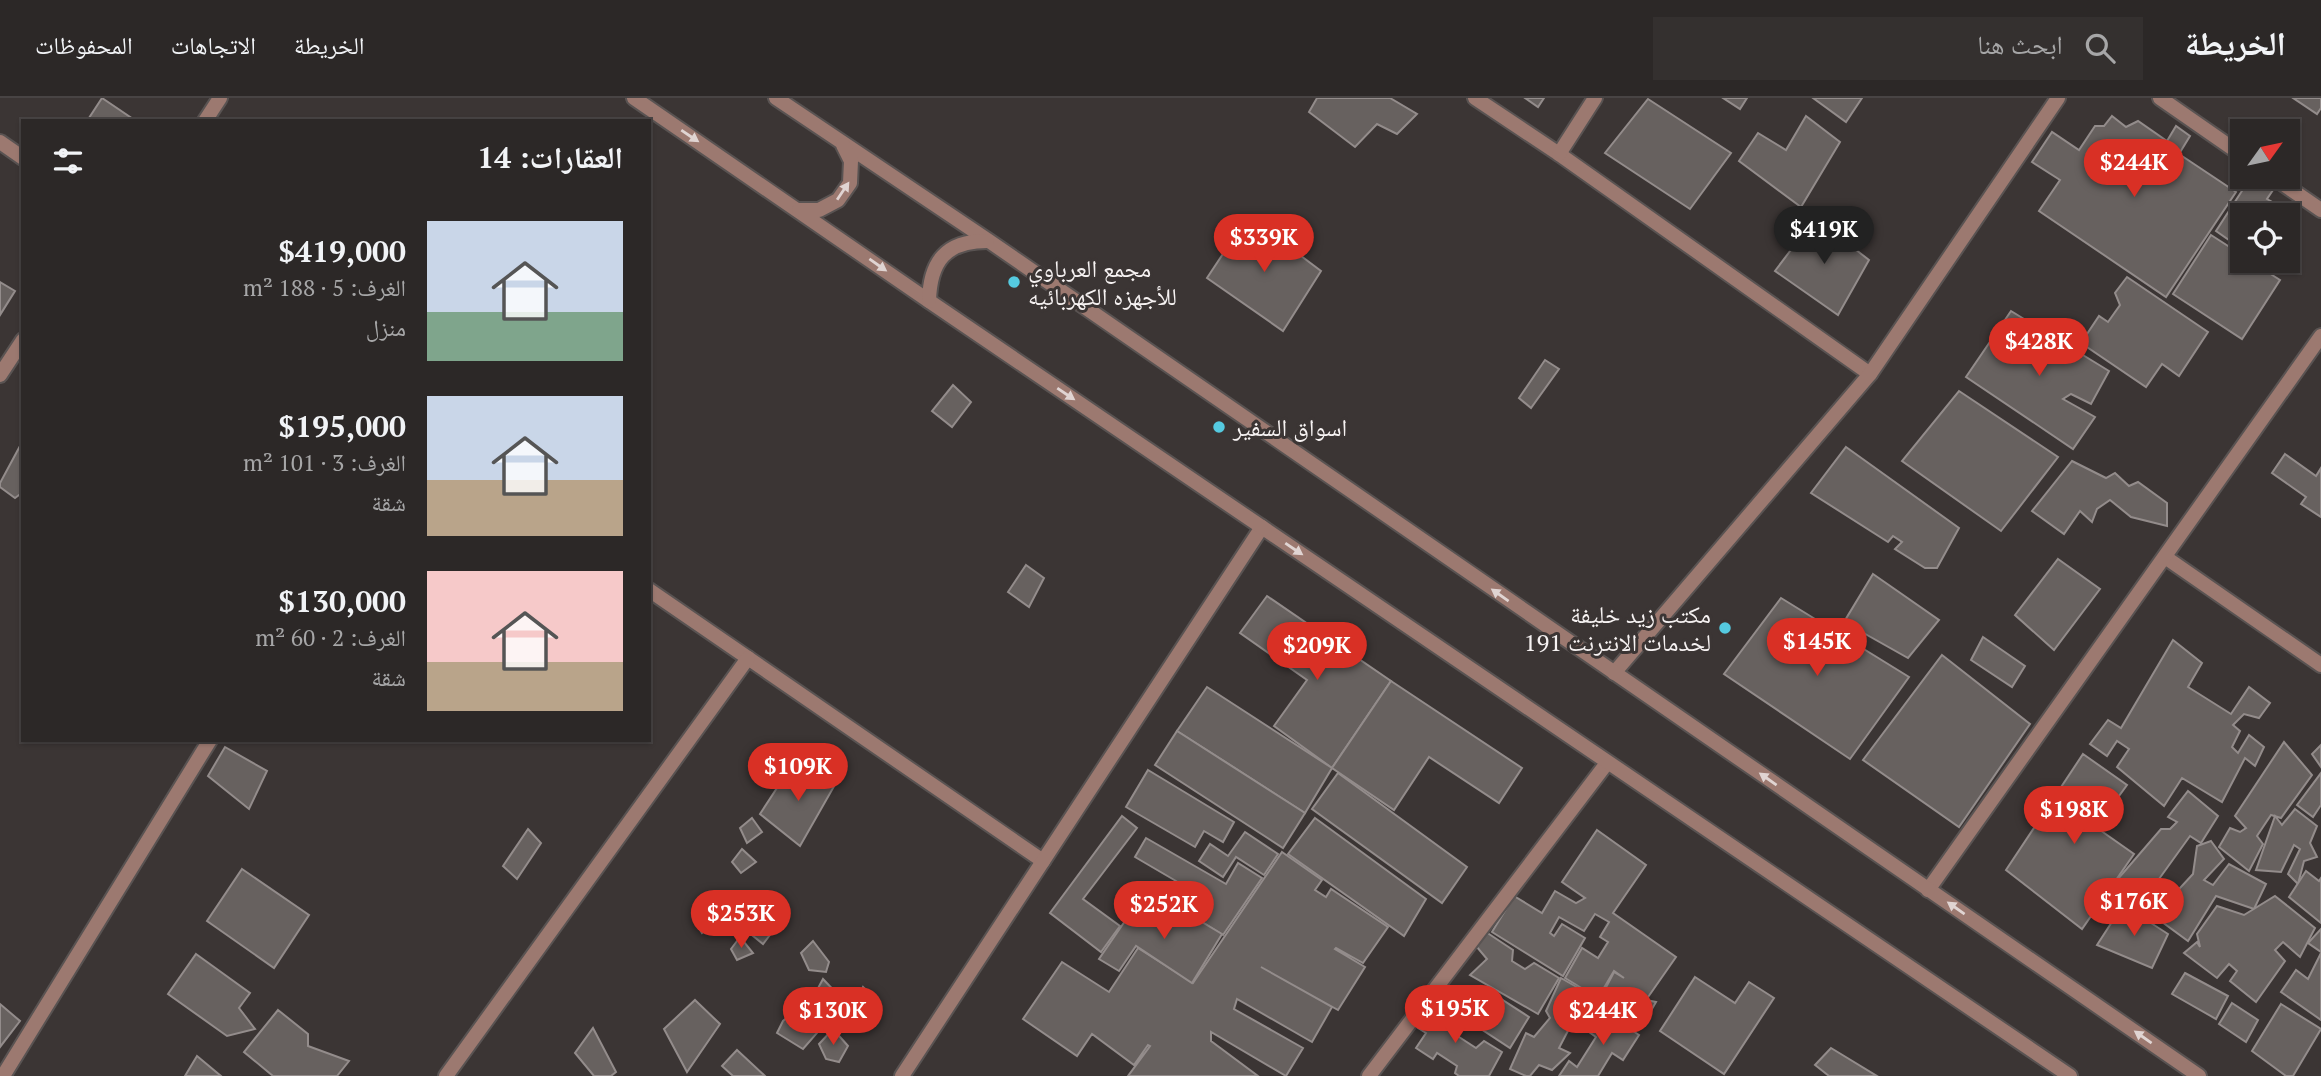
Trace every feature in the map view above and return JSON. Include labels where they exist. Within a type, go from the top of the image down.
[{"type":"street","points":[[206,119],[220,98]]},
{"type":"street","points":[[634,98],[2070,1076]]},
{"type":"street","points":[[776,98],[989,241],[2199,1076]]},
{"type":"street","points":[[1475,98],[1559,154],[1870,374]]},
{"type":"street","points":[[1559,154],[1595,98]]},
{"type":"street","points":[[1614,673],[1870,374],[2058,98]]},
{"type":"street","points":[[2160,98],[2230,147]]},
{"type":"street","points":[[0,142],[21,157]]},
{"type":"street","points":[[798,210],[819,210],[838,200],[850,183],[851,161],[842,142]]},
{"type":"street","points":[[2290,189],[2321,210]]},
{"type":"street","points":[[929,301],[929,281],[936,263],[950,249],[969,241],[989,241]]},
{"type":"street","points":[[1928,890],[2321,335]]},
{"type":"street","points":[[0,375],[21,343]]},
{"type":"street","points":[[902,1076],[1262,527]]},
{"type":"street","points":[[2165,557],[2321,665]]},
{"type":"street","points":[[651,591],[1043,861]]},
{"type":"street","points":[[446,1076],[748,657]]},
{"type":"street","points":[[4,1076],[209,742]]},
{"type":"street","points":[[1369,1076],[1606,762]]},
{"type":"building","points":[[102,98],[133,119],[88,119]]},
{"type":"building","points":[[1317,98],[1390,98],[1417,114],[1397,134],[1377,124],[1355,147],[1309,112]]},
{"type":"building","points":[[1525,98],[1544,98],[1538,107]]},
{"type":"building","points":[[1723,98],[1747,98],[1740,109]]},
{"type":"building","points":[[1813,98],[1862,98],[1846,122]]},
{"type":"building","points":[[2293,98],[2321,98],[2321,108],[2317,114]]},
{"type":"building","points":[[1648,99],[1731,153],[1690,209],[1605,153]]},
{"type":"building","points":[[1806,116],[1840,142],[1801,207],[1739,161],[1758,133],[1786,150]]},
{"type":"building","points":[[2112,116],[2126,127],[2138,121],[2167,141],[2176,126],[2190,136],[2179,154],[2236,192],[2166,297],[2039,211],[2060,180],[2032,162],[2052,132],[2079,150],[2095,126],[2104,126]]},
{"type":"building","points":[[2243,189],[2274,189],[2267,199],[2274,203],[2234,203]]},
{"type":"building","points":[[2230,209],[2229,240],[2216,231]]},
{"type":"building","points":[[1248,216],[1321,271],[1283,331],[1207,278]]},
{"type":"building","points":[[1815,218],[1869,260],[1838,315],[1775,271]]},
{"type":"building","points":[[2211,235],[2230,247],[2230,273],[2269,273],[2280,280],[2242,339],[2173,294]]},
{"type":"building","points":[[2127,277],[2208,332],[2179,376],[2162,364],[2146,387],[2081,343],[2099,316],[2108,322],[2120,305],[2115,293]]},
{"type":"building","points":[[0,282],[15,291],[0,315]]},
{"type":"building","points":[[2011,311],[2109,371],[2091,404],[2071,394],[2063,399],[2095,417],[2073,449],[1966,377]]},
{"type":"building","points":[[1545,360],[1559,369],[1531,408],[1519,398]]},
{"type":"building","points":[[953,385],[971,402],[952,427],[932,411]]},
{"type":"building","points":[[1959,391],[2058,457],[2001,531],[1902,461]]},
{"type":"building","points":[[20,446],[21,494],[15,498],[0,487]]},
{"type":"building","points":[[1846,447],[1959,528],[1937,568],[1925,568],[1895,549],[1902,542],[1893,536],[1888,542],[1811,493]]},
{"type":"building","points":[[2285,454],[2316,476],[2321,468],[2321,517],[2301,504],[2306,497],[2272,473]]},
{"type":"building","points":[[2072,461],[2106,478],[2115,473],[2129,486],[2138,482],[2167,503],[2167,526],[2131,517],[2110,500],[2097,509],[2092,522],[2080,511],[2064,534],[2032,511]]},
{"type":"building","points":[[2058,559],[2100,589],[2054,650],[2015,615]]},
{"type":"building","points":[[1026,565],[1044,578],[1029,607],[1008,592]]},
{"type":"building","points":[[1873,574],[1939,620],[1908,658],[1844,622]]},
{"type":"building","points":[[1267,596],[1391,681],[1332,768],[1274,726],[1307,680],[1240,633]]},
{"type":"building","points":[[1781,598],[1909,677],[1850,759],[1724,674]]},
{"type":"building","points":[[1983,637],[2025,666],[2012,687],[1971,660]]},
{"type":"building","points":[[2173,640],[2202,663],[2188,687],[2231,714],[2249,687],[2270,703],[2259,718],[2244,714],[2233,725],[2240,731],[2232,747],[2238,753],[2249,735],[2264,747],[2255,766],[2245,758],[2222,802],[2182,778],[2164,806],[2117,767],[2129,749],[2117,741],[2107,756],[2090,744],[2108,720],[2121,728]]},
{"type":"building","points":[[1942,655],[2030,724],[1959,827],[1863,760]]},
{"type":"building","points":[[1391,681],[1522,768],[1499,803],[1429,757],[1394,810],[1332,768]]},
{"type":"building","points":[[1207,687],[1332,768],[1305,813],[1177,731]]},
{"type":"building","points":[[1177,731],[1305,813],[1283,848],[1155,765]]},
{"type":"building","points":[[2284,742],[2312,775],[2281,818],[2271,815],[2257,836],[2263,844],[2249,871],[2219,847],[2230,828],[2240,832],[2246,828],[2235,816]]},
{"type":"building","points":[[2321,745],[2321,767],[2312,754]]},
{"type":"building","points":[[225,747],[267,771],[249,809],[208,776]]},
{"type":"building","points":[[2083,754],[2127,785],[2100,822],[2084,808],[2080,816],[2134,854],[2082,929],[2006,870]]},
{"type":"building","points":[[792,765],[813,780],[822,769],[837,781],[800,846],[760,814]]},
{"type":"building","points":[[1148,770],[1234,822],[1223,842],[1204,831],[1195,847],[1126,807]]},
{"type":"building","points":[[1338,773],[1467,867],[1442,903],[1312,809]]},
{"type":"building","points":[[2321,773],[2321,805],[2313,817],[2297,805]]},
{"type":"building","points":[[2188,791],[2218,816],[2201,843],[2190,836],[2159,879],[2163,887],[2147,912],[2111,887],[2161,829],[2170,829],[2177,822],[2168,817]]},
{"type":"building","points":[[2295,809],[2317,826],[2310,843],[2317,857],[2304,861],[2298,884],[2288,874],[2300,849],[2294,845],[2281,872],[2256,870],[2275,816],[2282,825]]},
{"type":"building","points":[[1122,816],[1137,828],[1083,899],[1120,926],[1101,952],[1050,913]]},
{"type":"building","points":[[752,818],[762,832],[747,843],[740,828]]},
{"type":"building","points":[[1315,818],[1426,899],[1404,936],[1288,854]]},
{"type":"building","points":[[528,829],[541,843],[517,879],[503,866]]},
{"type":"building","points":[[1597,830],[1646,865],[1613,913],[1676,957],[1646,1000],[1656,1002],[1641,1028],[1601,997],[1614,972],[1624,978],[1614,971],[1598,998],[1565,978],[1582,948],[1598,958],[1608,942],[1600,937],[1609,922],[1595,914],[1584,931],[1559,917],[1550,933],[1554,936],[1562,924],[1585,938],[1563,976],[1492,932],[1514,896],[1542,913],[1555,891],[1576,903],[1585,898],[1562,882]]},
{"type":"building","points":[[1245,832],[1278,854],[1264,875],[1236,857],[1223,877],[1199,861],[1210,844],[1228,856]]},
{"type":"building","points":[[1146,838],[1226,884],[1238,863],[1262,878],[1223,935],[1165,899],[1176,881],[1135,857]]},
{"type":"building","points":[[2211,841],[2224,859],[2204,880],[2213,885],[2229,864],[2266,884],[2254,909],[2216,896],[2188,941],[2154,916],[2193,874],[2197,846]]},
{"type":"building","points":[[742,849],[756,862],[741,873],[732,862]]},
{"type":"building","points":[[1282,852],[1322,880],[1315,890],[1326,897],[1331,889],[1388,927],[1363,963],[1335,949],[1365,967],[1338,1010],[1261,967],[1332,1007],[1312,1042],[1237,999],[1234,1009],[1303,1048],[1286,1076],[1211,1032],[1211,1041],[1258,1076],[1128,1076],[1150,1046],[1148,1045],[1134,1065],[1092,1034],[1077,1056],[1023,1019],[1062,962],[1109,992],[1138,948],[1193,983]]},
{"type":"building","points":[[242,869],[309,915],[274,968],[207,921]]},
{"type":"building","points":[[2306,871],[2319,881],[2321,878],[2321,923],[2289,897]]},
{"type":"building","points":[[769,892],[785,909],[779,921],[767,914],[760,905]]},
{"type":"building","points":[[2275,896],[2315,928],[2300,957],[2283,942],[2275,950],[2285,961],[2256,1002],[2230,981],[2237,971],[2229,964],[2217,978],[2184,953],[2197,942],[2200,947],[2197,934],[2217,906],[2244,915]]},
{"type":"building","points":[[1138,902],[1166,919],[1180,909],[1222,934],[1192,983],[1136,946],[1119,971],[1099,959]]},
{"type":"building","points":[[2123,905],[2168,934],[2152,968],[2097,945]]},
{"type":"building","points":[[708,911],[713,924],[702,933],[697,925]]},
{"type":"building","points":[[757,917],[773,931],[763,944],[747,931]]},
{"type":"building","points":[[2321,929],[2321,952],[2308,943]]},
{"type":"building","points":[[1486,932],[1513,950],[1512,961],[1525,969],[1534,963],[1559,978],[1538,1014],[1470,975],[1487,959],[1476,946]]},
{"type":"building","points":[[740,937],[753,953],[737,960],[731,949]]},
{"type":"building","points":[[813,941],[829,962],[826,972],[809,970],[801,953]]},
{"type":"building","points":[[2321,953],[2321,1020],[2281,992],[2296,970],[2308,979]]},
{"type":"building","points":[[196,954],[250,993],[239,1008],[255,1029],[227,1036],[168,994]]},
{"type":"building","points":[[2185,973],[2228,996],[2216,1019],[2172,994]]},
{"type":"building","points":[[1695,977],[1735,1003],[1749,982],[1774,998],[1724,1074],[1660,1031]]},
{"type":"building","points":[[1561,978],[1599,1000],[1589,1032],[1570,1027],[1559,1048],[1570,1053],[1552,1070],[1539,1065],[1530,1076],[1526,1076],[1510,1069],[1526,1033],[1534,1037],[1550,1018],[1546,1011]]},
{"type":"building","points":[[823,979],[840,997],[831,1004],[816,992]]},
{"type":"building","points":[[1481,986],[1529,1017],[1510,1048],[1449,1008],[1459,992],[1471,1000]]},
{"type":"building","points":[[863,987],[879,1003],[869,1013],[856,1003]]},
{"type":"building","points":[[695,1000],[720,1024],[687,1072],[664,1029]]},
{"type":"building","points":[[1433,1003],[1461,1020],[1453,1033],[1476,1048],[1484,1041],[1502,1052],[1489,1076],[1459,1076],[1455,1073],[1457,1066],[1437,1053],[1433,1059],[1416,1048],[1426,1033],[1418,1028]]},
{"type":"building","points":[[2232,1003],[2258,1020],[2246,1042],[2219,1024]]},
{"type":"building","points":[[0,1004],[20,1021],[0,1047]]},
{"type":"building","points":[[2281,1004],[2321,1029],[2293,1076],[2286,1076],[2252,1051]]},
{"type":"building","points":[[801,1006],[817,1033],[803,1049],[777,1033],[783,1021]]},
{"type":"building","points":[[278,1010],[308,1034],[308,1046],[349,1061],[337,1076],[273,1076],[244,1052]]},
{"type":"building","points":[[1603,1011],[1639,1035],[1623,1060],[1612,1053],[1598,1076],[1559,1076],[1569,1061],[1577,1067],[1596,1037],[1589,1032]]},
{"type":"building","points":[[593,1028],[616,1072],[611,1076],[594,1076],[575,1053]]},
{"type":"building","points":[[833,1029],[848,1046],[839,1062],[826,1059],[819,1044]]},
{"type":"building","points":[[1831,1048],[1877,1076],[1829,1076],[1815,1065]]},
{"type":"building","points":[[737,1050],[765,1076],[733,1076],[722,1066]]},
{"type":"building","points":[[197,1056],[221,1076],[185,1076]]},
{"type":"place","name":"مجمع العرباوي للأجهزه الكهربائيه","points":[[1014,282]]},
{"type":"place","name":"اسواق السفير","points":[[1219,427]]},
{"type":"place","name":"مكتب زيد خليفة لخدمات الانترنت 191","points":[[1725,628]]}]
